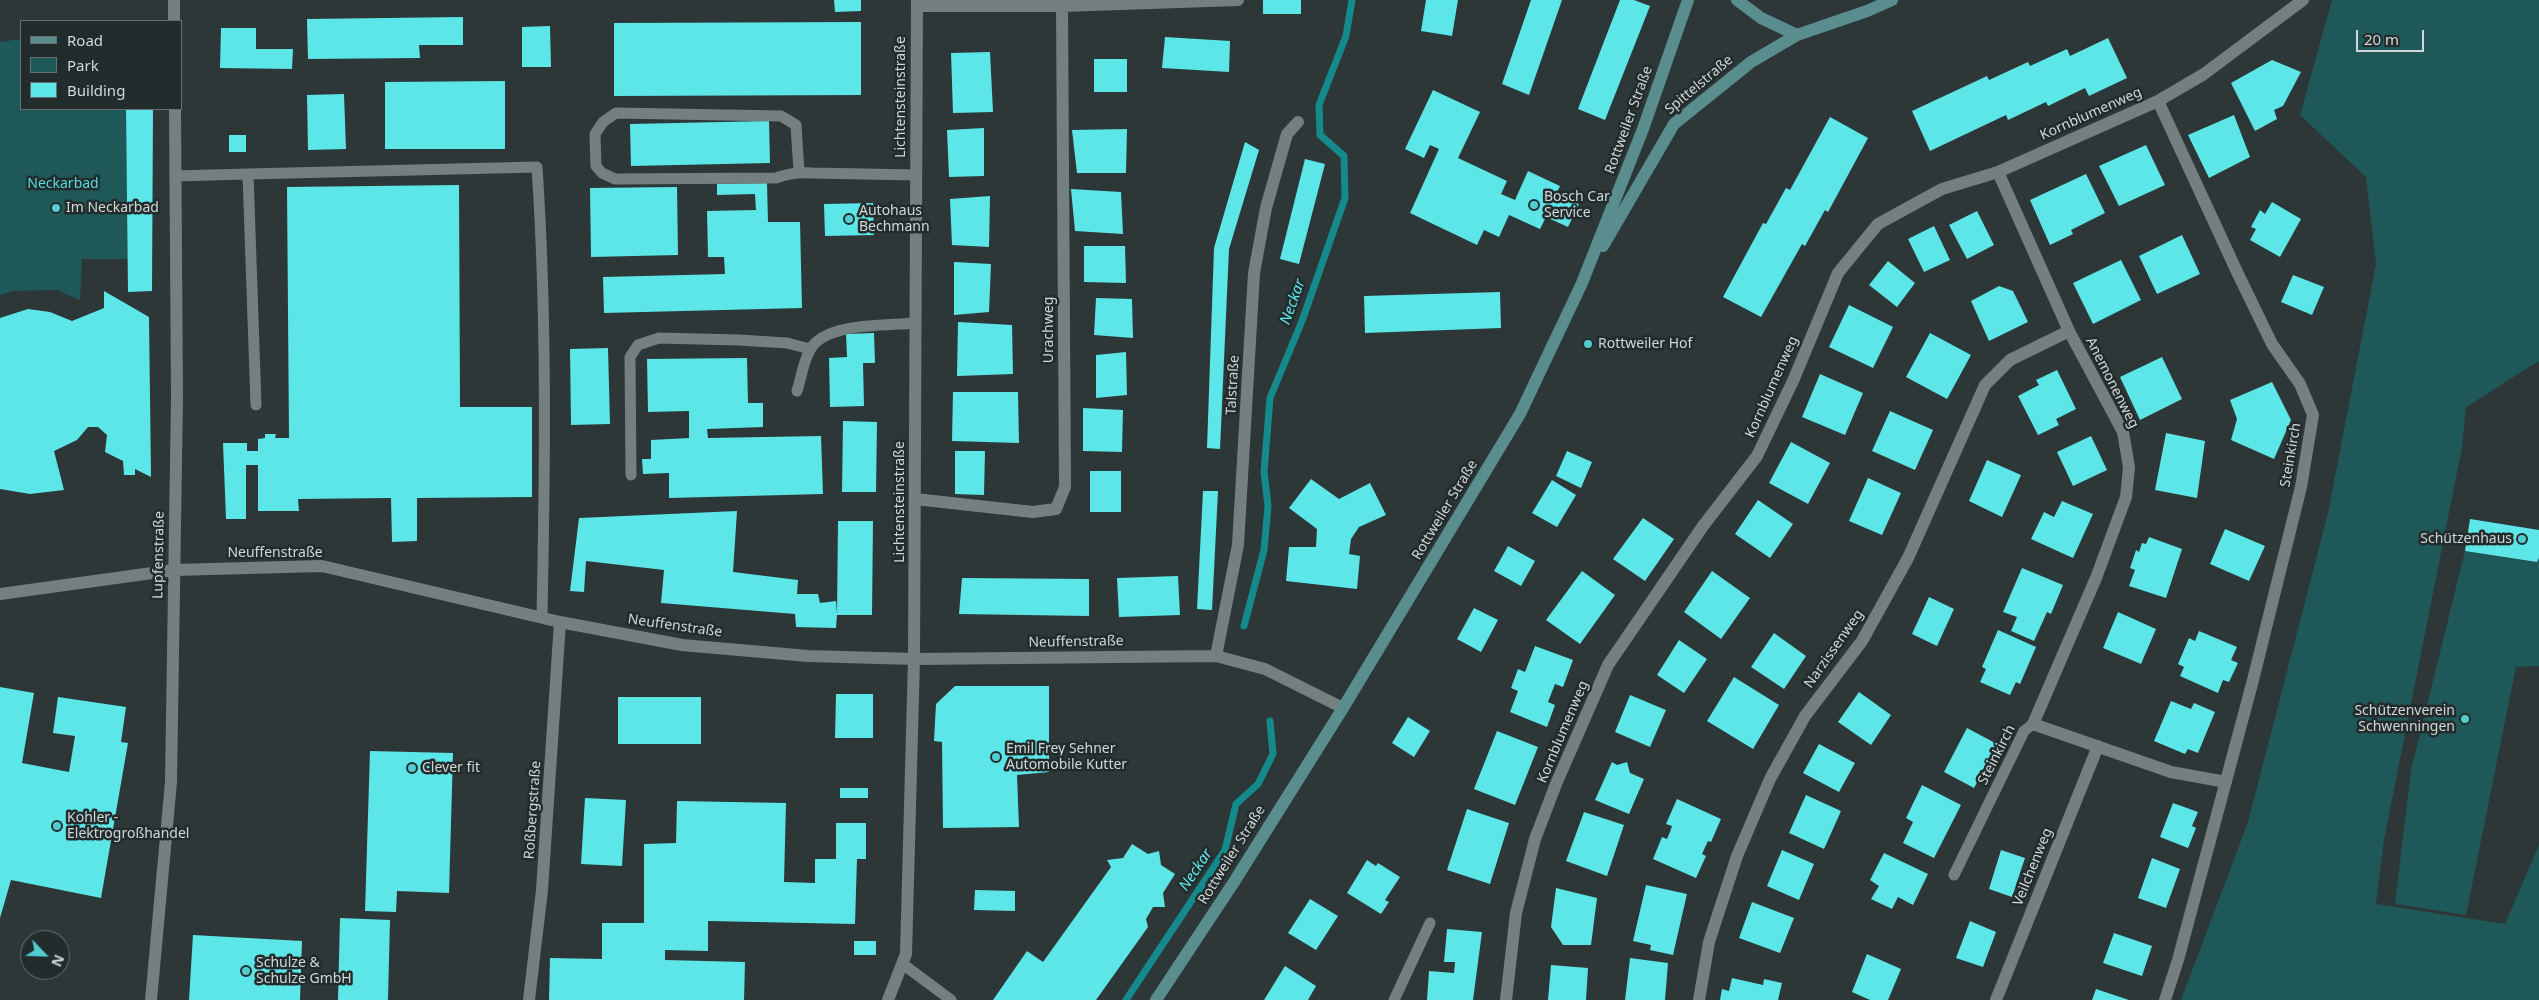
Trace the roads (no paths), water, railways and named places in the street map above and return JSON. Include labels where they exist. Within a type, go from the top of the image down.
[{"type":"main road","name":"Rottweiler Straße","points":[[1156,1000],[1234,882],[1343,708],[1520,414],[1582,283],[1643,129],[1688,0]]},
{"type":"main road","points":[[1737,0],[1761,18],[1797,35]]},
{"type":"main road","name":"Spittelstraße","points":[[1582,283],[1674,124],[1751,62],[1797,35],[1867,11],[1892,0]]},
{"type":"street","points":[[174,0],[174,20]]},
{"type":"street","name":"Kornblumenweg","points":[[1506,1000],[1516,913],[1535,839],[1556,784],[1608,665],[1703,526],[1757,456],[1793,381],[1838,273],[1878,224],[1942,189],[1998,172],[2158,101],[2204,74],[2303,0]]},
{"type":"street","points":[[917,3],[1062,6],[1238,1]]},
{"type":"street","name":"Lichtensteinstraße","points":[[888,1000],[904,965],[906,954],[914,659],[917,3]]},
{"type":"street","name":"Urachweg","points":[[915,499],[1034,512],[1056,509],[1065,487],[1062,6]]},
{"type":"street","name":"Steinkirch","points":[[2158,101],[2246,292],[2272,344],[2300,384],[2313,415],[2301,487],[2226,782],[2165,1000]]},
{"type":"street","name":"Lupfenstraße","points":[[151,1000],[171,782],[177,398],[175,110]]},
{"type":"street","name":"Talstraße","points":[[1216,656],[1238,545],[1254,273],[1266,208],[1287,134],[1298,122]]},
{"type":"street","name":"Anemonenweg","points":[[1998,172],[2069,331],[2123,432],[2129,467],[2126,497],[2099,569],[2033,724]]},
{"type":"street","name":"Narzissenweg","points":[[1699,1000],[1709,942],[1737,856],[1770,779],[1805,716],[1862,641],[1908,558],[1985,385],[2010,360],[2069,331]]},
{"type":"street","name":"Neuffenstraße","points":[[0,594],[174,570],[322,566],[560,622],[682,645],[808,656],[914,659],[1216,656],[1265,669],[1343,708]]},
{"type":"street","name":"Roßbergstraße","points":[[529,1000],[542,890],[560,622]]},
{"type":"street","name":"Steinkirch","points":[[2033,724],[2171,772],[2226,782]]},
{"type":"street","name":"Veilchenweg","points":[[1996,1000],[2098,746]]},
{"type":"lane","points":[[799,172],[796,125],[781,116],[616,113],[603,122],[595,134],[596,166],[602,173],[615,179],[776,178],[791,172],[916,175]]},
{"type":"lane","points":[[175,176],[537,167],[543,258],[545,489],[542,617]]},
{"type":"lane","points":[[248,174],[256,405]]},
{"type":"lane","points":[[797,392],[810,349],[822,337],[835,330],[915,323]]},
{"type":"lane","points":[[630,475],[630,358],[638,345],[660,338],[786,343],[810,349]]},
{"type":"lane","name":"Steinkirch","points":[[1954,875],[2024,731],[2033,724]]},
{"type":"lane","points":[[1394,1000],[1430,922]]},
{"type":"lane","points":[[904,965],[951,1000]]},
{"type":"waterway","name":"Neckar","points":[[1244,626],[1264,550],[1268,506],[1264,472],[1270,398],[1302,321],[1345,198],[1344,156],[1320,135],[1319,105],[1346,36],[1352,0]]},
{"type":"waterway","name":"Neckar","points":[[1126,1000],[1225,850],[1236,804],[1258,784],[1273,754],[1270,721]]},
{"type":"place","name":"Bosch Car Service","points":[[1534,205]]},
{"type":"place","name":"Im Neckarbad","points":[[56,208]]},
{"type":"place","name":"Autohaus Bechmann","points":[[849,219]]},
{"type":"place","name":"Rottweiler Hof","points":[[1588,344]]},
{"type":"place","name":"Schützenhaus","points":[[2522,539]]},
{"type":"place","name":"Schützenverein Schwenningen","points":[[2465,719]]},
{"type":"place","name":"Emil Frey Sehner Automobile Kutter","points":[[996,757]]},
{"type":"place","name":"Clever fit","points":[[412,768]]},
{"type":"place","name":"Kohler - Elektrogroßhandel","points":[[57,826]]},
{"type":"place","name":"Schulze & Schulze GmbH","points":[[246,971]]},
{"type":"park label","name":"Neckarbad","points":[[63,184]]}]
